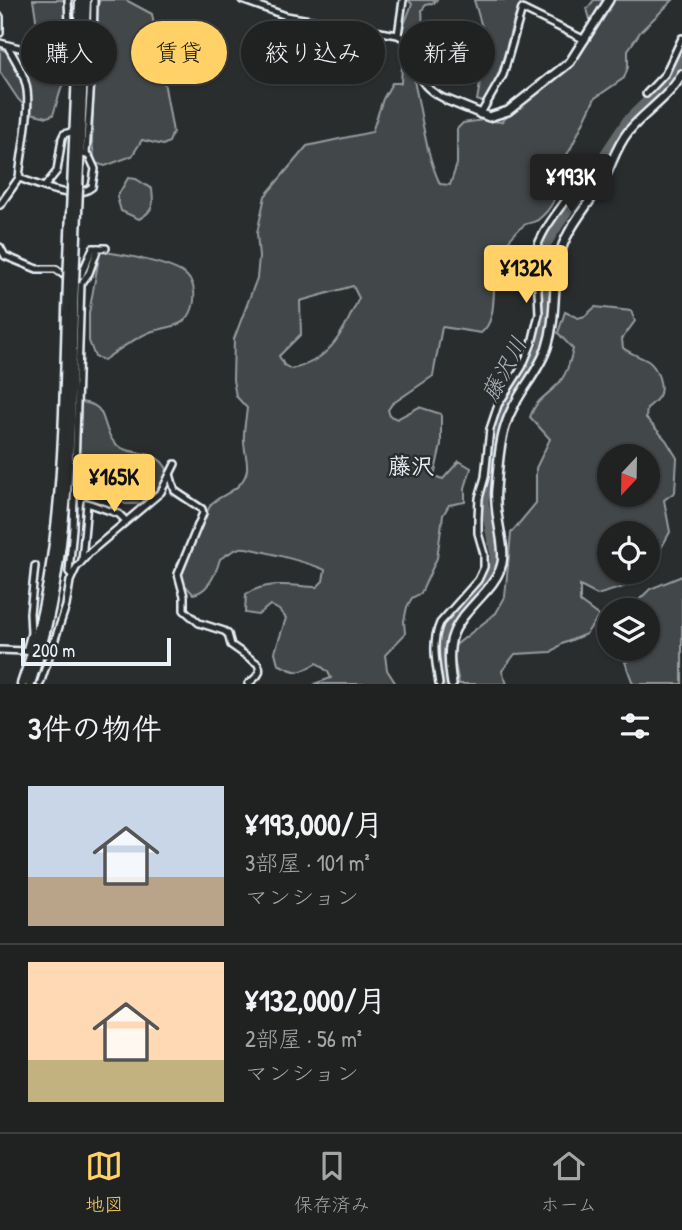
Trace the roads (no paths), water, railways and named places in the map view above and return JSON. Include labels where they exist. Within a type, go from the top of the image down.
[{"type":"main road","points":[[30,684],[49,620],[62,543],[73,319],[71,282],[75,189],[74,131],[80,0]]},
{"type":"main road","points":[[75,189],[83,154],[86,0]]},
{"type":"main road","points":[[22,684],[42,619],[55,541],[71,372]]},
{"type":"street","points":[[3,44],[30,51],[47,49],[69,23],[68,0]]},
{"type":"street","points":[[19,178],[83,193],[90,190],[95,178],[94,165],[83,154],[93,61],[93,8],[96,0]]},
{"type":"street","points":[[242,0],[286,16],[398,35],[412,47],[420,79],[428,88],[480,115],[499,116],[570,62],[609,0]]},
{"type":"street","points":[[398,35],[399,17],[404,3],[410,0]]},
{"type":"street","points":[[480,115],[503,75],[522,9],[585,40]]},
{"type":"street","points":[[0,17],[0,33]]},
{"type":"street","points":[[646,94],[669,68],[682,38]]},
{"type":"street","points":[[0,205],[19,178],[28,104],[27,87],[21,70],[3,44]]},
{"type":"street","points":[[452,684],[448,660],[453,633],[461,619],[492,584],[502,563],[495,514],[495,492],[506,421],[541,362],[547,346],[555,308],[557,259],[566,236],[600,185],[626,134],[675,86],[681,73],[669,68]]},
{"type":"street","points":[[45,186],[57,171],[64,134],[74,131]]},
{"type":"street","points":[[538,269],[532,267],[534,248],[582,176],[587,158]]},
{"type":"street","points":[[0,247],[5,256],[37,269],[56,269],[65,276],[80,275],[93,248],[106,248]]},
{"type":"street","points":[[73,319],[81,284],[89,273],[98,248]]},
{"type":"street","points":[[538,269],[557,259]]},
{"type":"street","points":[[439,684],[434,645],[436,632],[440,623],[478,580],[484,567],[484,554],[478,533],[479,498],[485,477],[492,419],[527,355],[536,330],[539,314],[538,269]]},
{"type":"street","points":[[71,372],[73,528],[69,572],[72,575]]},
{"type":"street","points":[[511,384],[523,392]]},
{"type":"street","points":[[40,684],[66,606],[72,575],[82,560],[161,492],[175,464]]},
{"type":"street","points":[[170,474],[174,491],[202,509],[203,513],[178,574],[184,596],[184,610],[199,623],[225,631],[232,645],[258,664],[259,674],[248,684]]},
{"type":"street","points":[[82,560],[88,503],[120,514],[126,521]]},
{"type":"street","points":[[0,650],[26,651],[32,633],[30,613],[34,566]]},
{"type":"waterway","name":"藤沢川","points":[[445,684],[441,649],[444,628],[486,578],[493,565],[495,555],[484,502],[502,409],[542,347],[546,276],[541,257],[573,203],[596,176],[605,153],[627,120],[667,81],[682,58]]},
{"type":"district","name":"藤沢","points":[[411,466]]}]
